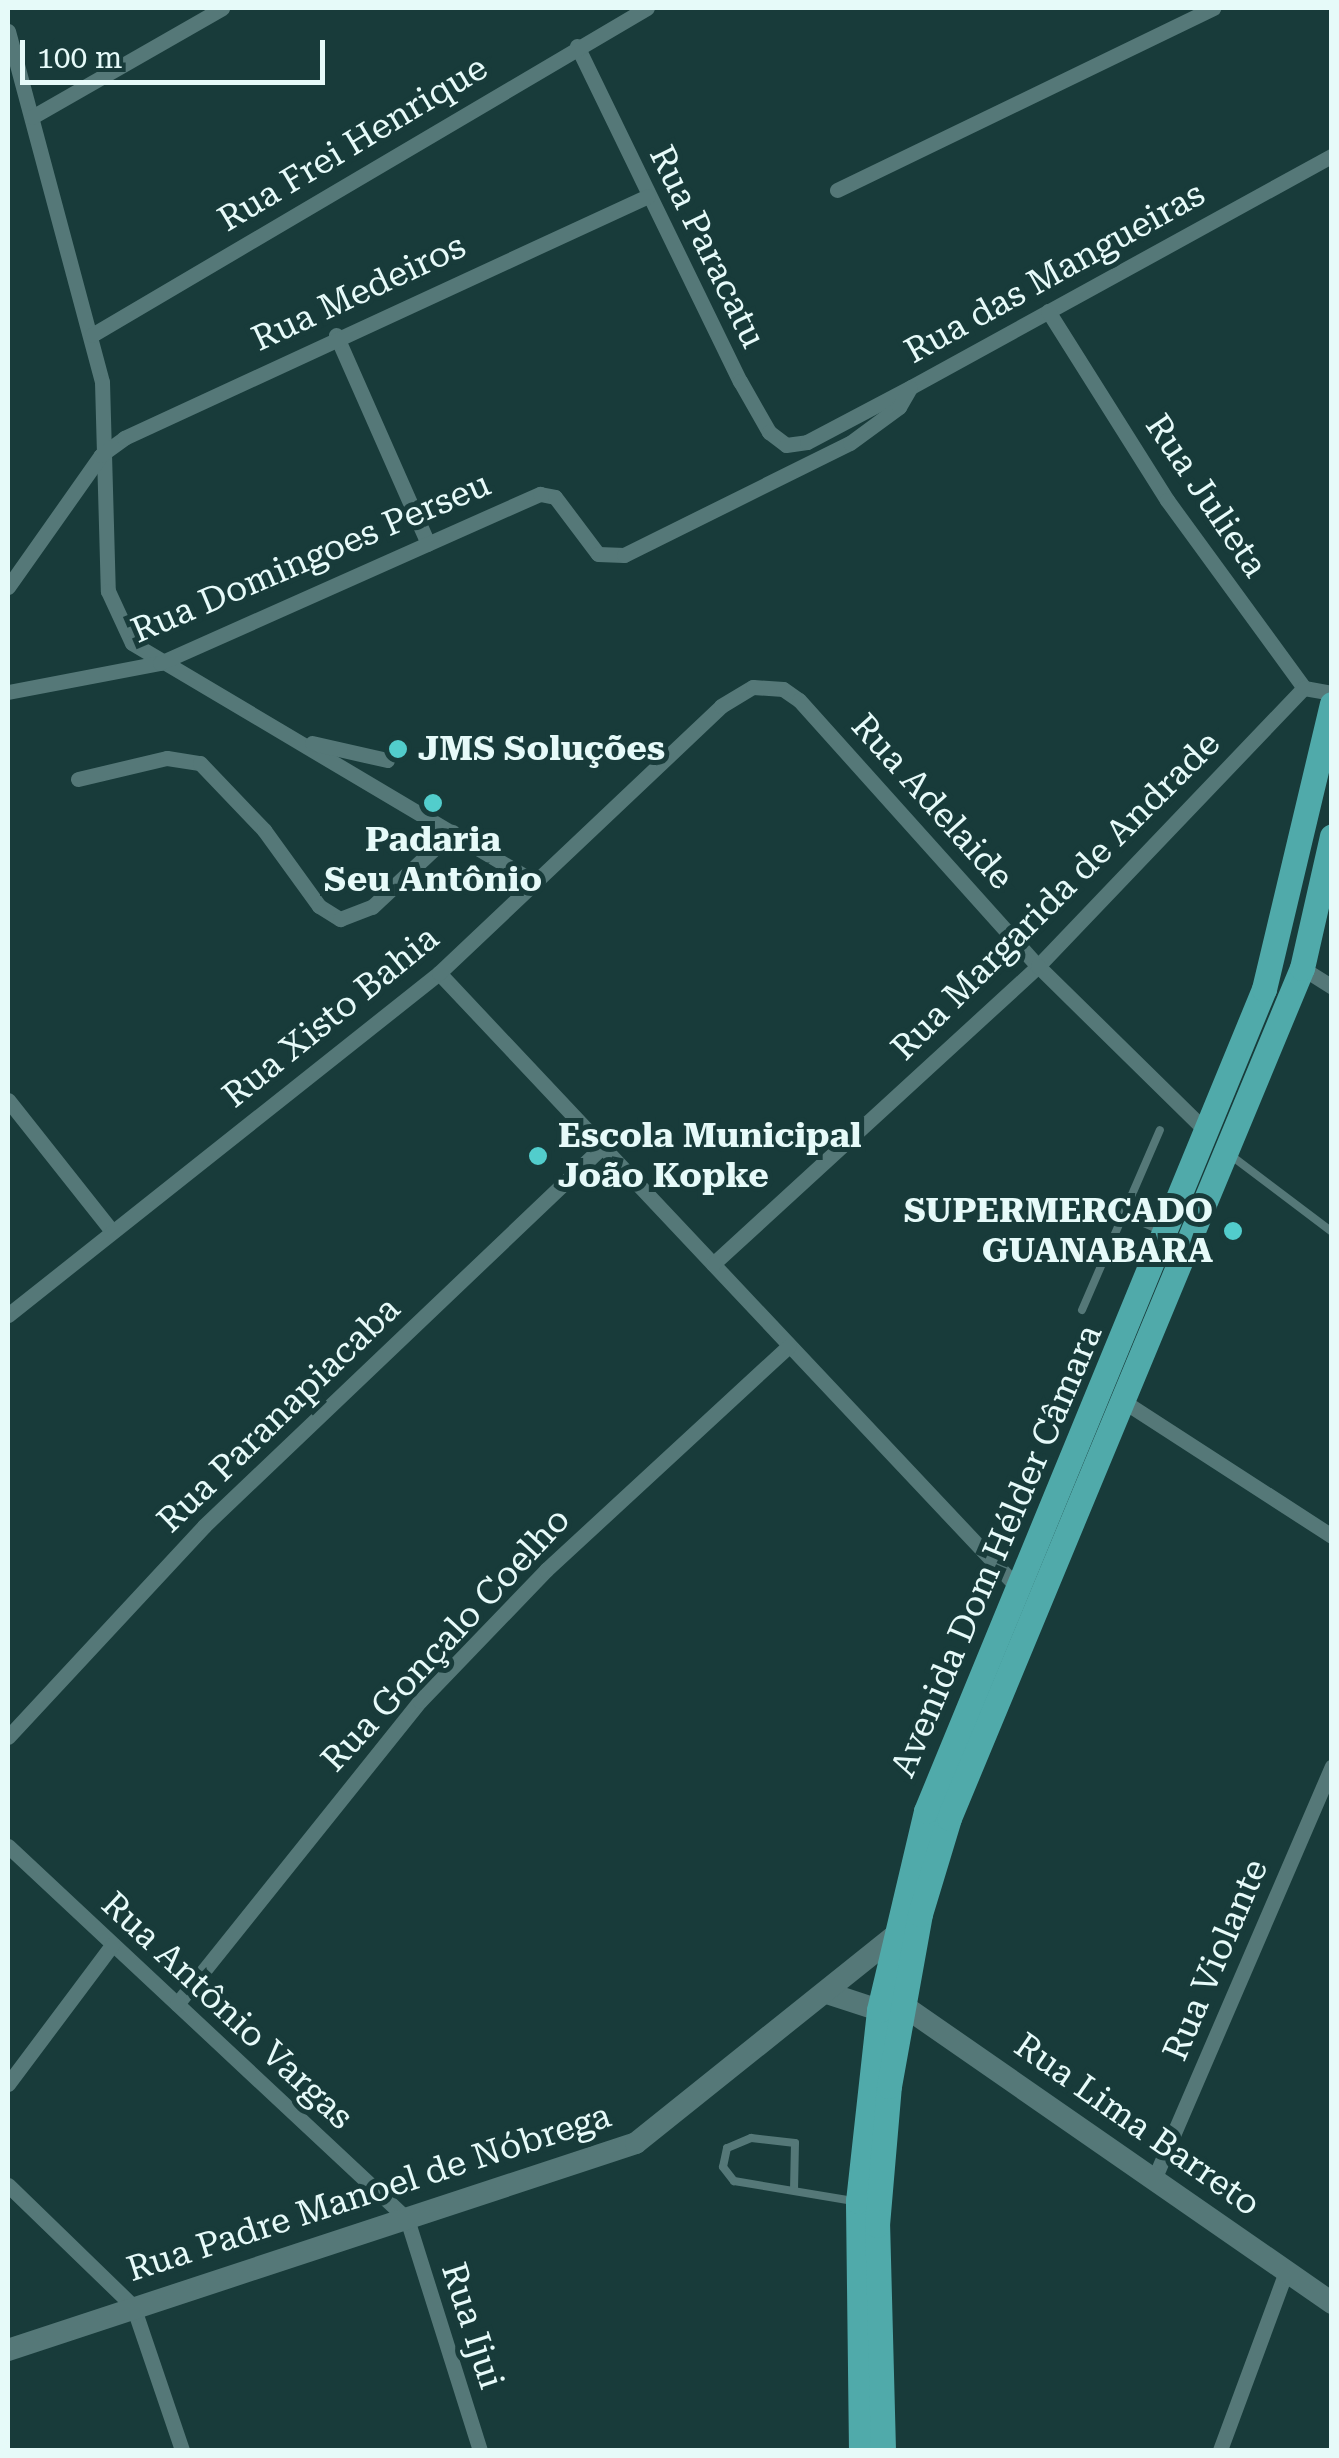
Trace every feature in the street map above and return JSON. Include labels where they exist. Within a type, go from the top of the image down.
[{"type":"main road","name":"Avenida Dom Hélder Câmara","points":[[883,2450],[877,2226],[893,1938],[926,1811],[1209,1134],[1264,989],[1329,751],[1332,704]]},
{"type":"main road","name":"Avenida Dom Hélder Câmara","points":[[861,2450],[858,2202],[890,2007],[949,1818],[1229,1154],[1302,968],[1332,836]]},
{"type":"main road","name":"Rua Padre Manoel de Nóbrega","points":[[8,2350],[636,2143],[826,1994],[920,1914]]},
{"type":"main road","points":[[826,1994],[890,2007]]},
{"type":"main road","name":"Rua Lima Barreto","points":[[890,2007],[1155,2177],[1332,2303]]},
{"type":"street","points":[[32,117],[222,8]]},
{"type":"street","name":"Rua Frei Henrique","points":[[92,335],[647,8]]},
{"type":"street","points":[[837,190],[1213,8]]},
{"type":"street","points":[[8,30],[92,335],[106,411],[101,455],[108,591],[132,642],[160,663],[533,881]]},
{"type":"street","name":"Rua Paracatu","points":[[577,46],[648,196],[769,432],[786,446],[807,442]]},
{"type":"street","name":"Rua das Mangueiras","points":[[807,442],[1332,156]]},
{"type":"street","name":"Rua Medeiros","points":[[101,455],[336,336],[648,196]]},
{"type":"street","name":"Rua Julieta","points":[[1048,310],[1167,500],[1304,688]]},
{"type":"street","points":[[336,336],[428,544]]},
{"type":"street","name":"Rua Domingoes Perseu","points":[[8,692],[160,663],[520,501],[556,497],[586,544],[606,557],[624,555],[850,443],[899,407],[910,388]]},
{"type":"street","points":[[8,587],[101,455]]},
{"type":"street","name":"Rua Adelaide","points":[[721,706],[752,687],[783,689],[799,700],[1038,966],[1209,1134]]},
{"type":"street","points":[[1304,688],[1332,693]]},
{"type":"street","name":"Rua Margarida de Andrade","points":[[714,1264],[1038,966],[1304,688]]},
{"type":"street","name":"Rua Xisto Bahia","points":[[8,1315],[440,974],[533,881],[721,706]]},
{"type":"street","points":[[289,737],[387,760]]},
{"type":"street","points":[[78,778],[168,758],[200,763],[264,830],[319,906],[340,919],[359,917],[452,832]]},
{"type":"street","points":[[1302,968],[1332,987]]},
{"type":"street","points":[[440,974],[1020,1590]]},
{"type":"street","points":[[8,1100],[111,1230]]},
{"type":"street","name":"Rua Paranapiacaba","points":[[8,1737],[204,1526],[604,1146]]},
{"type":"street","name":"Rua Gonçalo Coelho","points":[[177,2004],[420,1701],[546,1570],[790,1346]]},
{"type":"street","points":[[1123,1401],[1332,1536]]},
{"type":"street","name":"Rua Violante","points":[[1155,2177],[1332,1766]]},
{"type":"street","name":"Rua Antônio Vargas","points":[[8,1846],[407,2219]]},
{"type":"street","points":[[8,2084],[112,1945]]},
{"type":"street","points":[[8,2184],[133,2306],[182,2450]]},
{"type":"street","name":"Rua Ijui","points":[[407,2219],[480,2450]]},
{"type":"street","points":[[1220,2450],[1286,2272]]},
{"type":"lane","points":[[1082,1310],[1160,1130]]},
{"type":"lane","points":[[1229,1154],[1332,1232]]},
{"type":"lane","points":[[1126,1215],[1168,1233]]},
{"type":"lane","points":[[794,2190],[795,2144],[751,2138],[727,2148],[730,2179],[858,2202]]},
{"type":"place","name":"JMS Soluções","points":[[398,749]]},
{"type":"place","name":"Padaria Seu Antônio","points":[[433,803]]},
{"type":"place","name":"Escola Municipal João Kopke","points":[[538,1156]]},
{"type":"place","name":"SUPERMERCADO GUANABARA","points":[[1233,1231]]}]
